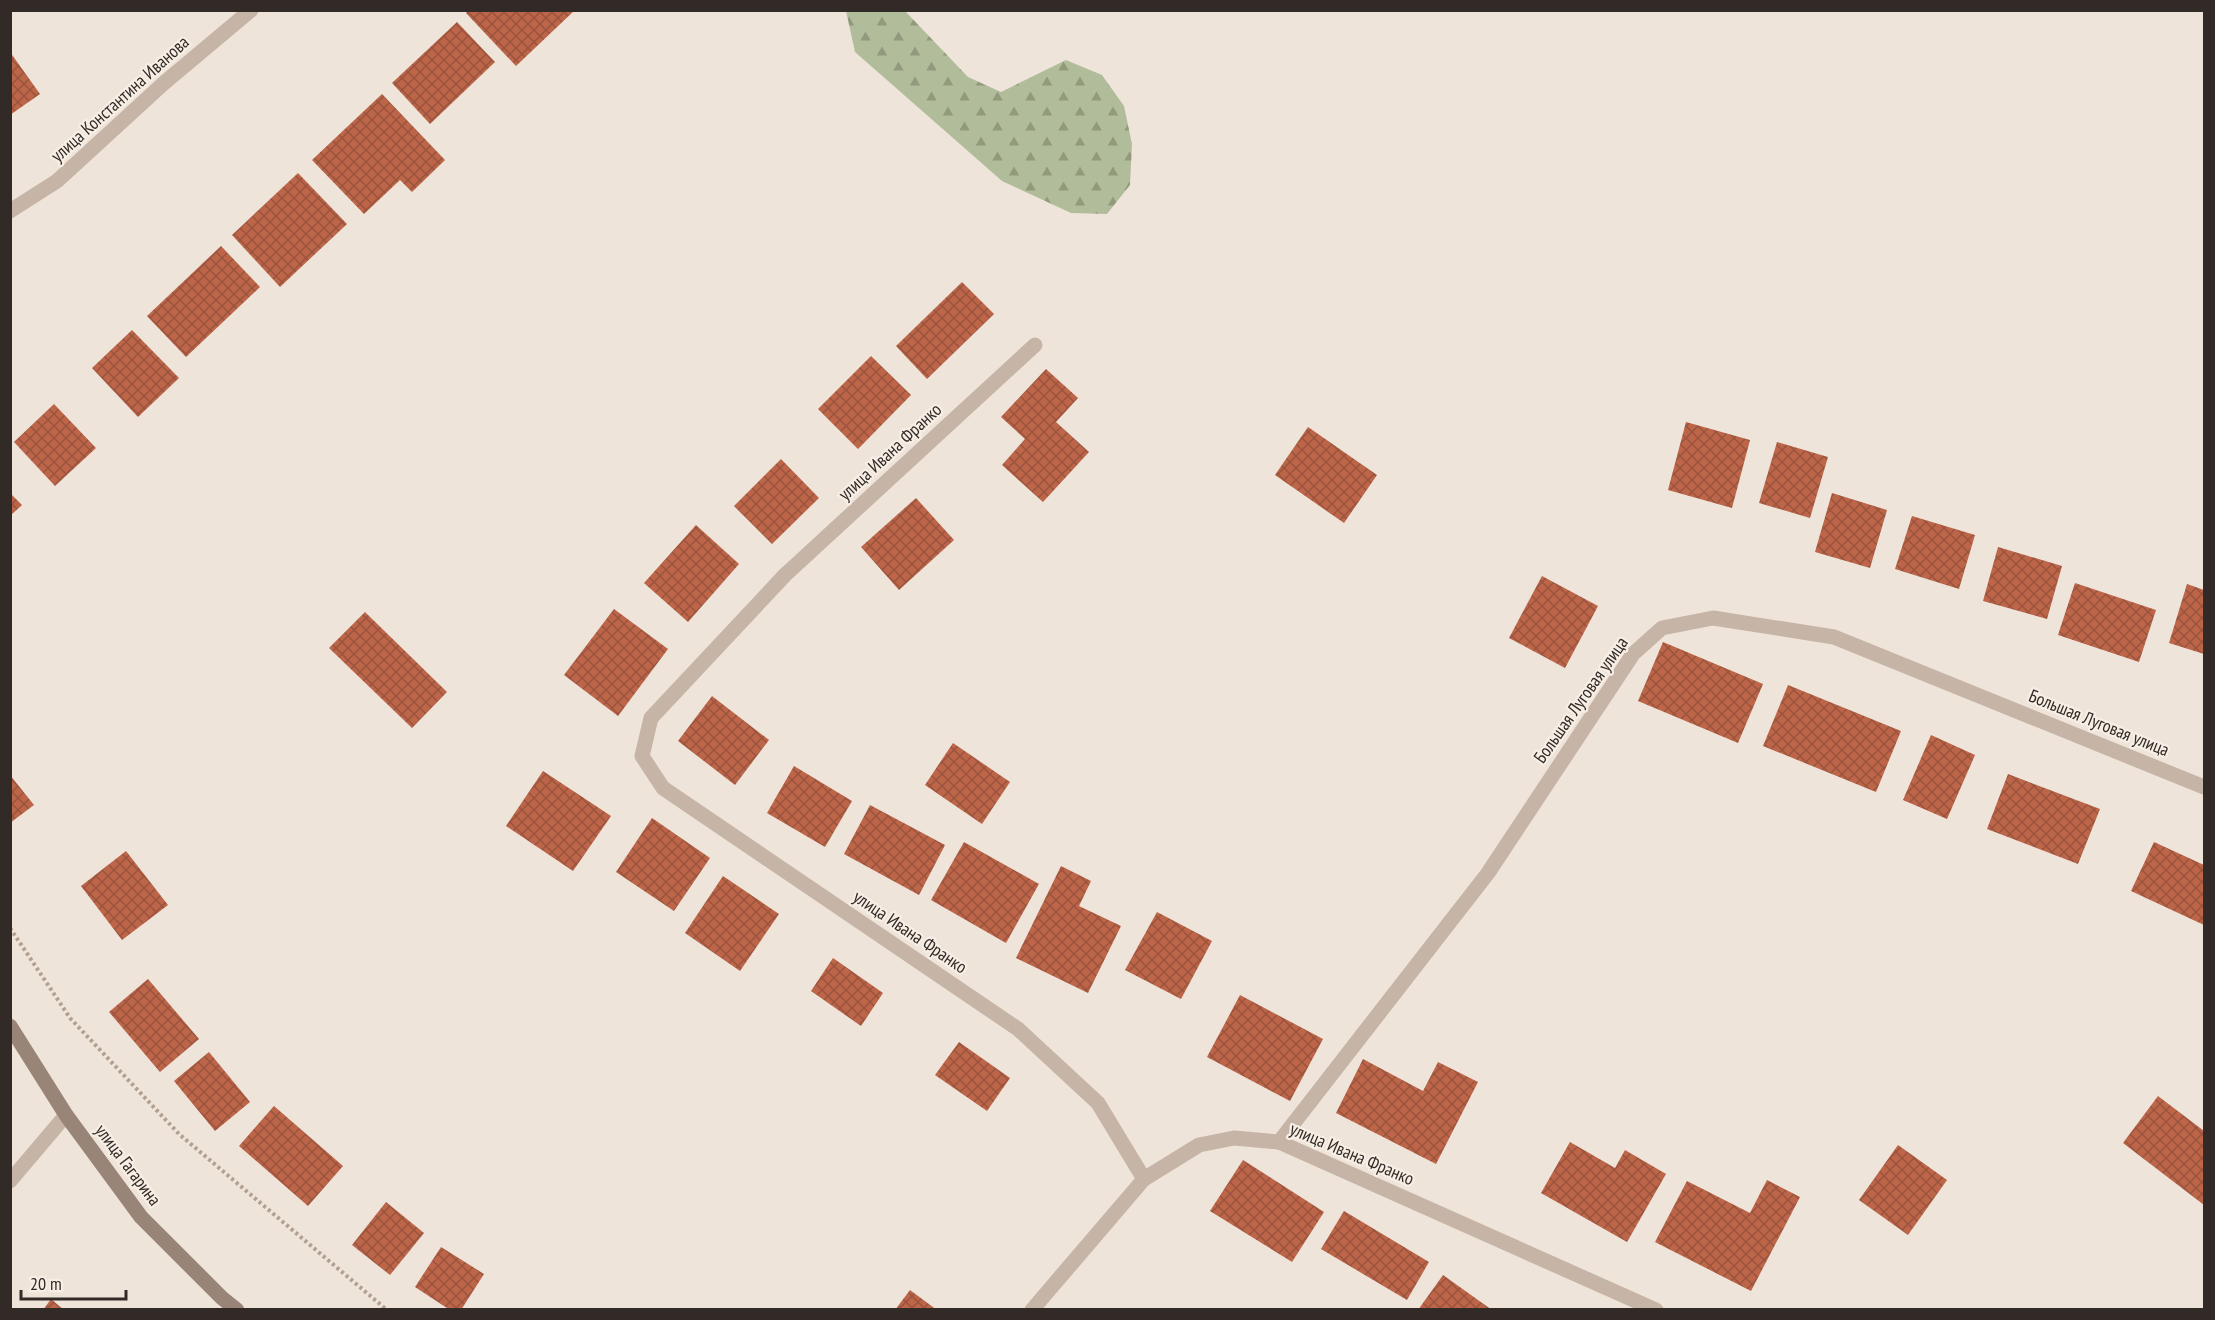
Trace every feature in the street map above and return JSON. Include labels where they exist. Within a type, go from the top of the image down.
[{"type":"main road","name":"улица Гагарина","points":[[10,1026],[66,1115],[141,1217],[222,1298],[237,1310]]},
{"type":"street","name":"улица Константина Иванова","points":[[10,211],[57,181],[164,82],[251,10]]},
{"type":"street","name":"улица Ивана Франко","points":[[1035,345],[785,575],[651,718],[642,756],[663,788],[1018,1029],[1098,1103],[1144,1179],[1199,1145],[1234,1138],[1280,1142],[1656,1310]]},
{"type":"street","name":"Большая Луговая улица","points":[[1280,1142],[1488,873],[1633,654],[1662,628],[1713,618],[1834,637],[2205,787]]},
{"type":"street","points":[[10,1181],[66,1115]]},
{"type":"street","points":[[1032,1310],[1144,1179]]},
{"type":"path","points":[[10,928],[70,1018],[178,1134],[387,1310]]},
{"type":"green space","points":[[846,11],[905,11],[968,77],[1001,92],[1066,60],[1102,75],[1124,106],[1132,144],[1130,185],[1107,214],[1071,213],[1002,181],[855,52]]},
{"type":"building","points":[[469,10],[575,10],[516,66],[466,13]]},
{"type":"building","points":[[457,22],[495,62],[430,124],[392,83]]},
{"type":"building","points":[[10,52],[40,94],[10,115]]},
{"type":"building","points":[[382,94],[445,160],[412,192],[400,180],[364,214],[312,160]]},
{"type":"building","points":[[298,173],[347,224],[280,287],[232,235]]},
{"type":"building","points":[[221,246],[260,287],[186,357],[147,316]]},
{"type":"building","points":[[962,282],[994,314],[927,379],[896,346]]},
{"type":"building","points":[[132,330],[179,378],[138,417],[92,368]]},
{"type":"building","points":[[871,356],[911,395],[858,449],[818,409]]},
{"type":"building","points":[[1046,369],[1078,398],[1056,422],[1089,452],[1043,502],[1002,465],[1025,439],[1001,417]]},
{"type":"building","points":[[54,404],[96,448],[55,486],[14,442]]},
{"type":"building","points":[[1686,422],[1750,440],[1732,508],[1668,490]]},
{"type":"building","points":[[1308,427],[1377,475],[1344,523],[1275,475]]},
{"type":"building","points":[[1777,442],[1828,457],[1810,518],[1759,503]]},
{"type":"building","points":[[781,459],[819,498],[772,544],[734,506]]},
{"type":"building","points":[[10,493],[22,505],[10,516]]},
{"type":"building","points":[[1832,493],[1887,510],[1870,568],[1815,552]]},
{"type":"building","points":[[916,498],[954,540],[899,590],[861,547]]},
{"type":"building","points":[[1912,516],[1975,535],[1959,589],[1895,569]]},
{"type":"building","points":[[696,525],[739,564],[688,622],[644,583]]},
{"type":"building","points":[[1998,547],[2062,566],[2047,619],[1983,601]]},
{"type":"building","points":[[1542,576],[1598,606],[1565,668],[1509,638]]},
{"type":"building","points":[[2075,583],[2156,610],[2139,662],[2058,635]]},
{"type":"building","points":[[2187,584],[2204,590],[2204,654],[2169,643]]},
{"type":"building","points":[[614,609],[668,649],[618,716],[564,675]]},
{"type":"building","points":[[365,612],[447,692],[412,728],[329,648]]},
{"type":"building","points":[[1663,642],[1763,684],[1738,743],[1638,701]]},
{"type":"building","points":[[1788,685],[1901,731],[1876,792],[1763,746]]},
{"type":"building","points":[[712,696],[769,740],[735,785],[678,741]]},
{"type":"building","points":[[1931,735],[1975,755],[1947,819],[1903,800]]},
{"type":"building","points":[[953,743],[1010,782],[982,824],[925,785]]},
{"type":"building","points":[[794,766],[852,801],[825,847],[767,813]]},
{"type":"building","points":[[543,771],[611,816],[573,871],[506,826]]},
{"type":"building","points":[[2008,774],[2100,809],[2078,864],[1987,829]]},
{"type":"building","points":[[10,775],[34,805],[10,823]]},
{"type":"building","points":[[870,805],[945,845],[919,895],[844,854]]},
{"type":"building","points":[[652,818],[710,858],[674,911],[616,872]]},
{"type":"building","points":[[964,842],[1039,884],[1006,943],[931,900]]},
{"type":"building","points":[[2154,842],[2204,865],[2204,925],[2131,891]]},
{"type":"building","points":[[126,851],[168,905],[122,940],[81,886]]},
{"type":"building","points":[[1061,866],[1091,881],[1079,906],[1121,926],[1088,993],[1016,958]]},
{"type":"building","points":[[723,876],[779,914],[740,971],[685,933]]},
{"type":"building","points":[[1157,912],[1212,941],[1181,999],[1125,970]]},
{"type":"building","points":[[833,958],[883,993],[861,1026],[811,991]]},
{"type":"building","points":[[148,979],[199,1039],[160,1072],[109,1012]]},
{"type":"building","points":[[1240,995],[1323,1039],[1290,1101],[1207,1057]]},
{"type":"building","points":[[959,1042],[1010,1078],[987,1111],[935,1075]]},
{"type":"building","points":[[209,1052],[250,1102],[215,1131],[174,1081]]},
{"type":"building","points":[[1363,1059],[1423,1091],[1438,1062],[1478,1082],[1436,1164],[1336,1113]]},
{"type":"building","points":[[2158,1096],[2204,1131],[2204,1205],[2123,1143]]},
{"type":"building","points":[[274,1106],[343,1166],[308,1206],[239,1146]]},
{"type":"building","points":[[1570,1142],[1615,1168],[1625,1150],[1666,1174],[1627,1242],[1541,1193]]},
{"type":"building","points":[[1898,1145],[1947,1180],[1908,1235],[1859,1200]]},
{"type":"building","points":[[1243,1160],[1324,1212],[1292,1262],[1210,1211]]},
{"type":"building","points":[[1767,1180],[1800,1197],[1751,1291],[1655,1242],[1687,1181],[1750,1213]]},
{"type":"building","points":[[386,1202],[424,1233],[390,1275],[352,1245]]},
{"type":"building","points":[[1344,1211],[1429,1262],[1407,1300],[1321,1249]]},
{"type":"building","points":[[441,1247],[484,1274],[461,1310],[450,1310],[415,1287]]},
{"type":"building","points":[[1443,1275],[1492,1310],[1418,1310]]},
{"type":"building","points":[[910,1290],[937,1310],[895,1310]]},
{"type":"building","points":[[51,1299],[64,1310],[43,1310]]}]
